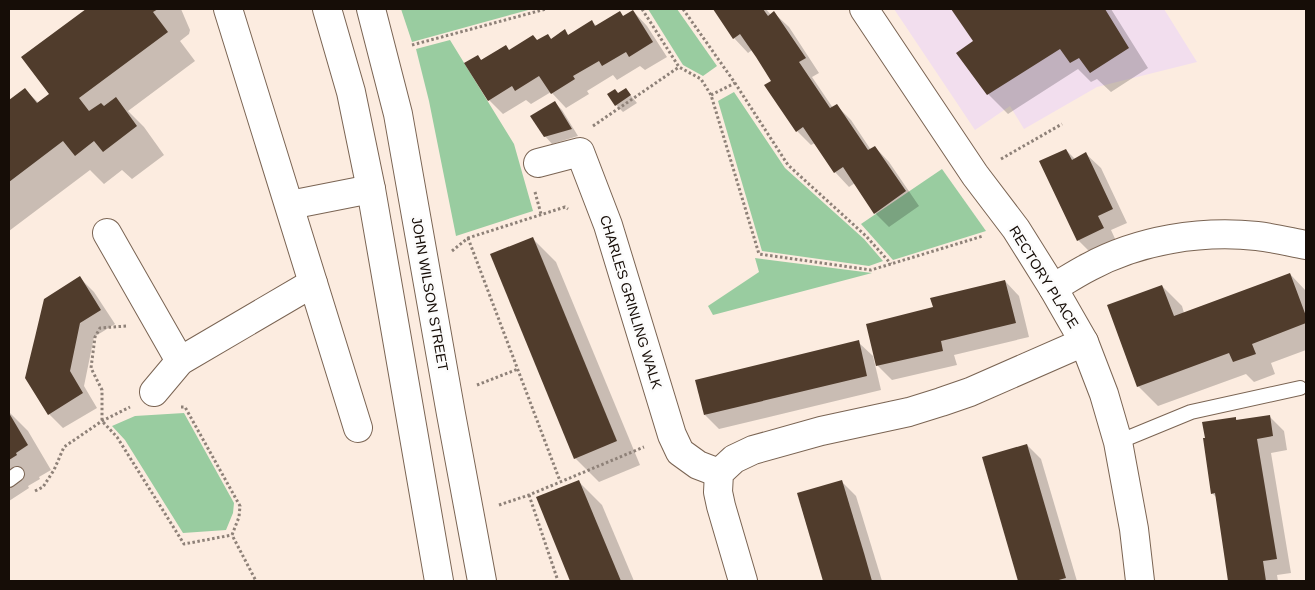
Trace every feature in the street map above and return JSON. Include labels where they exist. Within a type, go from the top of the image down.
[{"type":"main road","points":[[228,9],[358,428]]},
{"type":"main road","points":[[327,9],[351,92],[370,189],[439,581]]},
{"type":"main road","name":"JOHN WILSON STREET","points":[[371,9],[398,114],[482,581]]},
{"type":"main road","name":"RECTORY PLACE","points":[[864,9],[975,175],[1009,220],[1053,288],[1084,342],[1104,394],[1118,442],[1134,529],[1140,581]]},
{"type":"main road","points":[[538,163],[580,152]]},
{"type":"main road","name":"CHARLES GRINLING WALK","points":[[580,152],[608,225],[672,435],[680,452],[698,465],[719,473]]},
{"type":"main road","points":[[290,206],[370,189]]},
{"type":"main road","points":[[107,233],[180,361]]},
{"type":"main road","points":[[1053,288],[1090,266],[1125,252],[1165,240],[1212,235],[1248,236],[1306,245]]},
{"type":"main road","points":[[146,399],[180,361],[313,283]]},
{"type":"main road","points":[[743,581],[718,492],[719,473],[734,459],[753,450],[821,431],[909,412],[970,392],[1084,342]]},
{"type":"lane","points":[[1118,442],[1191,412],[1300,388]]},
{"type":"path","points":[[409,46],[546,9]]},
{"type":"path","points":[[642,9],[679,67],[701,79],[711,95],[759,254],[871,270],[987,235],[1009,220]]},
{"type":"path","points":[[683,9],[788,165],[866,236],[891,264]]},
{"type":"path","points":[[580,152],[587,130],[679,67]]},
{"type":"path","points":[[711,95],[734,83]]},
{"type":"path","points":[[975,175],[1062,124]]},
{"type":"path","points":[[450,253],[468,238],[566,207],[608,225]]},
{"type":"path","points":[[468,238],[560,481]]},
{"type":"path","points":[[159,324],[100,328],[95,337],[91,368],[102,390],[102,421],[117,438],[184,544],[232,535]]},
{"type":"path","points":[[474,386],[518,369]]},
{"type":"path","points":[[34,492],[43,487],[54,470],[64,447],[102,421],[146,399]]},
{"type":"path","points":[[177,407],[185,407],[240,506],[239,517],[232,535],[256,581]]},
{"type":"path","points":[[496,506],[672,435]]},
{"type":"path","points":[[529,494],[558,581]]},
{"type":"shaded area","points":[[894,9],[1164,9],[1197,62],[1097,87],[1024,129],[1010,106],[975,130]]},
{"type":"green space","points":[[401,9],[532,9],[412,42]]},
{"type":"green space","points":[[648,9],[677,9],[717,66],[703,76],[683,65]]},
{"type":"green space","points":[[450,40],[514,144],[533,211],[456,236],[429,101],[416,49]]},
{"type":"green space","points":[[734,92],[785,168],[864,239],[883,261],[869,266],[762,251],[718,101]]},
{"type":"green space","points":[[942,169],[986,231],[893,260],[861,224]]},
{"type":"green space","points":[[755,258],[872,273],[713,315],[708,306],[759,272]]},
{"type":"green space","points":[[184,413],[234,503],[233,513],[226,530],[183,533],[125,440],[112,426],[135,416]]},
{"type":"building","points":[[86,9],[158,9],[153,12],[168,32],[79,98],[89,111],[101,103],[104,106],[116,97],[137,126],[103,152],[94,141],[75,156],[63,141],[9,182],[9,100],[25,88],[37,103],[49,94],[21,57]]},
{"type":"building","points":[[713,9],[763,9],[768,16],[774,11],[806,58],[799,62],[830,108],[837,104],[868,150],[875,146],[906,191],[874,214],[843,167],[834,173],[803,127],[796,132],[764,85],[771,81],[756,57],[740,34],[733,39]]},
{"type":"building","points":[[951,9],[1105,9],[1129,48],[1090,73],[1079,58],[1070,63],[1060,49],[987,95],[956,53],[973,41]]},
{"type":"building","points":[[633,10],[653,42],[629,57],[626,52],[602,66],[599,61],[573,76],[575,79],[551,94],[539,76],[515,91],[512,86],[488,101],[464,63],[478,55],[481,60],[506,45],[509,50],[533,35],[537,40],[548,34],[551,39],[565,29],[568,35],[592,20],[595,26],[620,11],[623,16]]},
{"type":"building","points":[[626,88],[631,95],[615,106],[607,94],[615,89],[618,93]]},
{"type":"building","points":[[555,101],[572,129],[544,137],[530,116]]},
{"type":"building","points":[[1066,149],[1072,160],[1086,152],[1113,209],[1098,216],[1104,228],[1077,241],[1039,161]]},
{"type":"building","points":[[533,237],[617,441],[574,459],[490,254]]},
{"type":"building","points":[[1290,273],[1306,316],[1306,323],[1252,344],[1256,354],[1233,362],[1229,353],[1137,387],[1107,305],[1162,285],[1174,316]]},
{"type":"building","points":[[80,276],[101,310],[80,323],[70,371],[83,393],[48,415],[25,378],[44,299]]},
{"type":"building","points":[[1005,280],[1016,323],[941,341],[943,351],[876,366],[866,324],[933,307],[930,298]]},
{"type":"building","points":[[859,340],[867,376],[704,415],[695,380]]},
{"type":"building","points":[[9,413],[28,445],[9,460]]},
{"type":"building","points":[[1270,415],[1273,436],[1257,439],[1277,559],[1263,561],[1266,581],[1228,581],[1215,493],[1211,494],[1202,422]]},
{"type":"building","points":[[1027,444],[1066,578],[1055,581],[1018,581],[982,457]]},
{"type":"building","points":[[579,480],[621,581],[570,581],[536,497]]},
{"type":"building","points":[[842,480],[872,581],[823,581],[797,493]]}]
